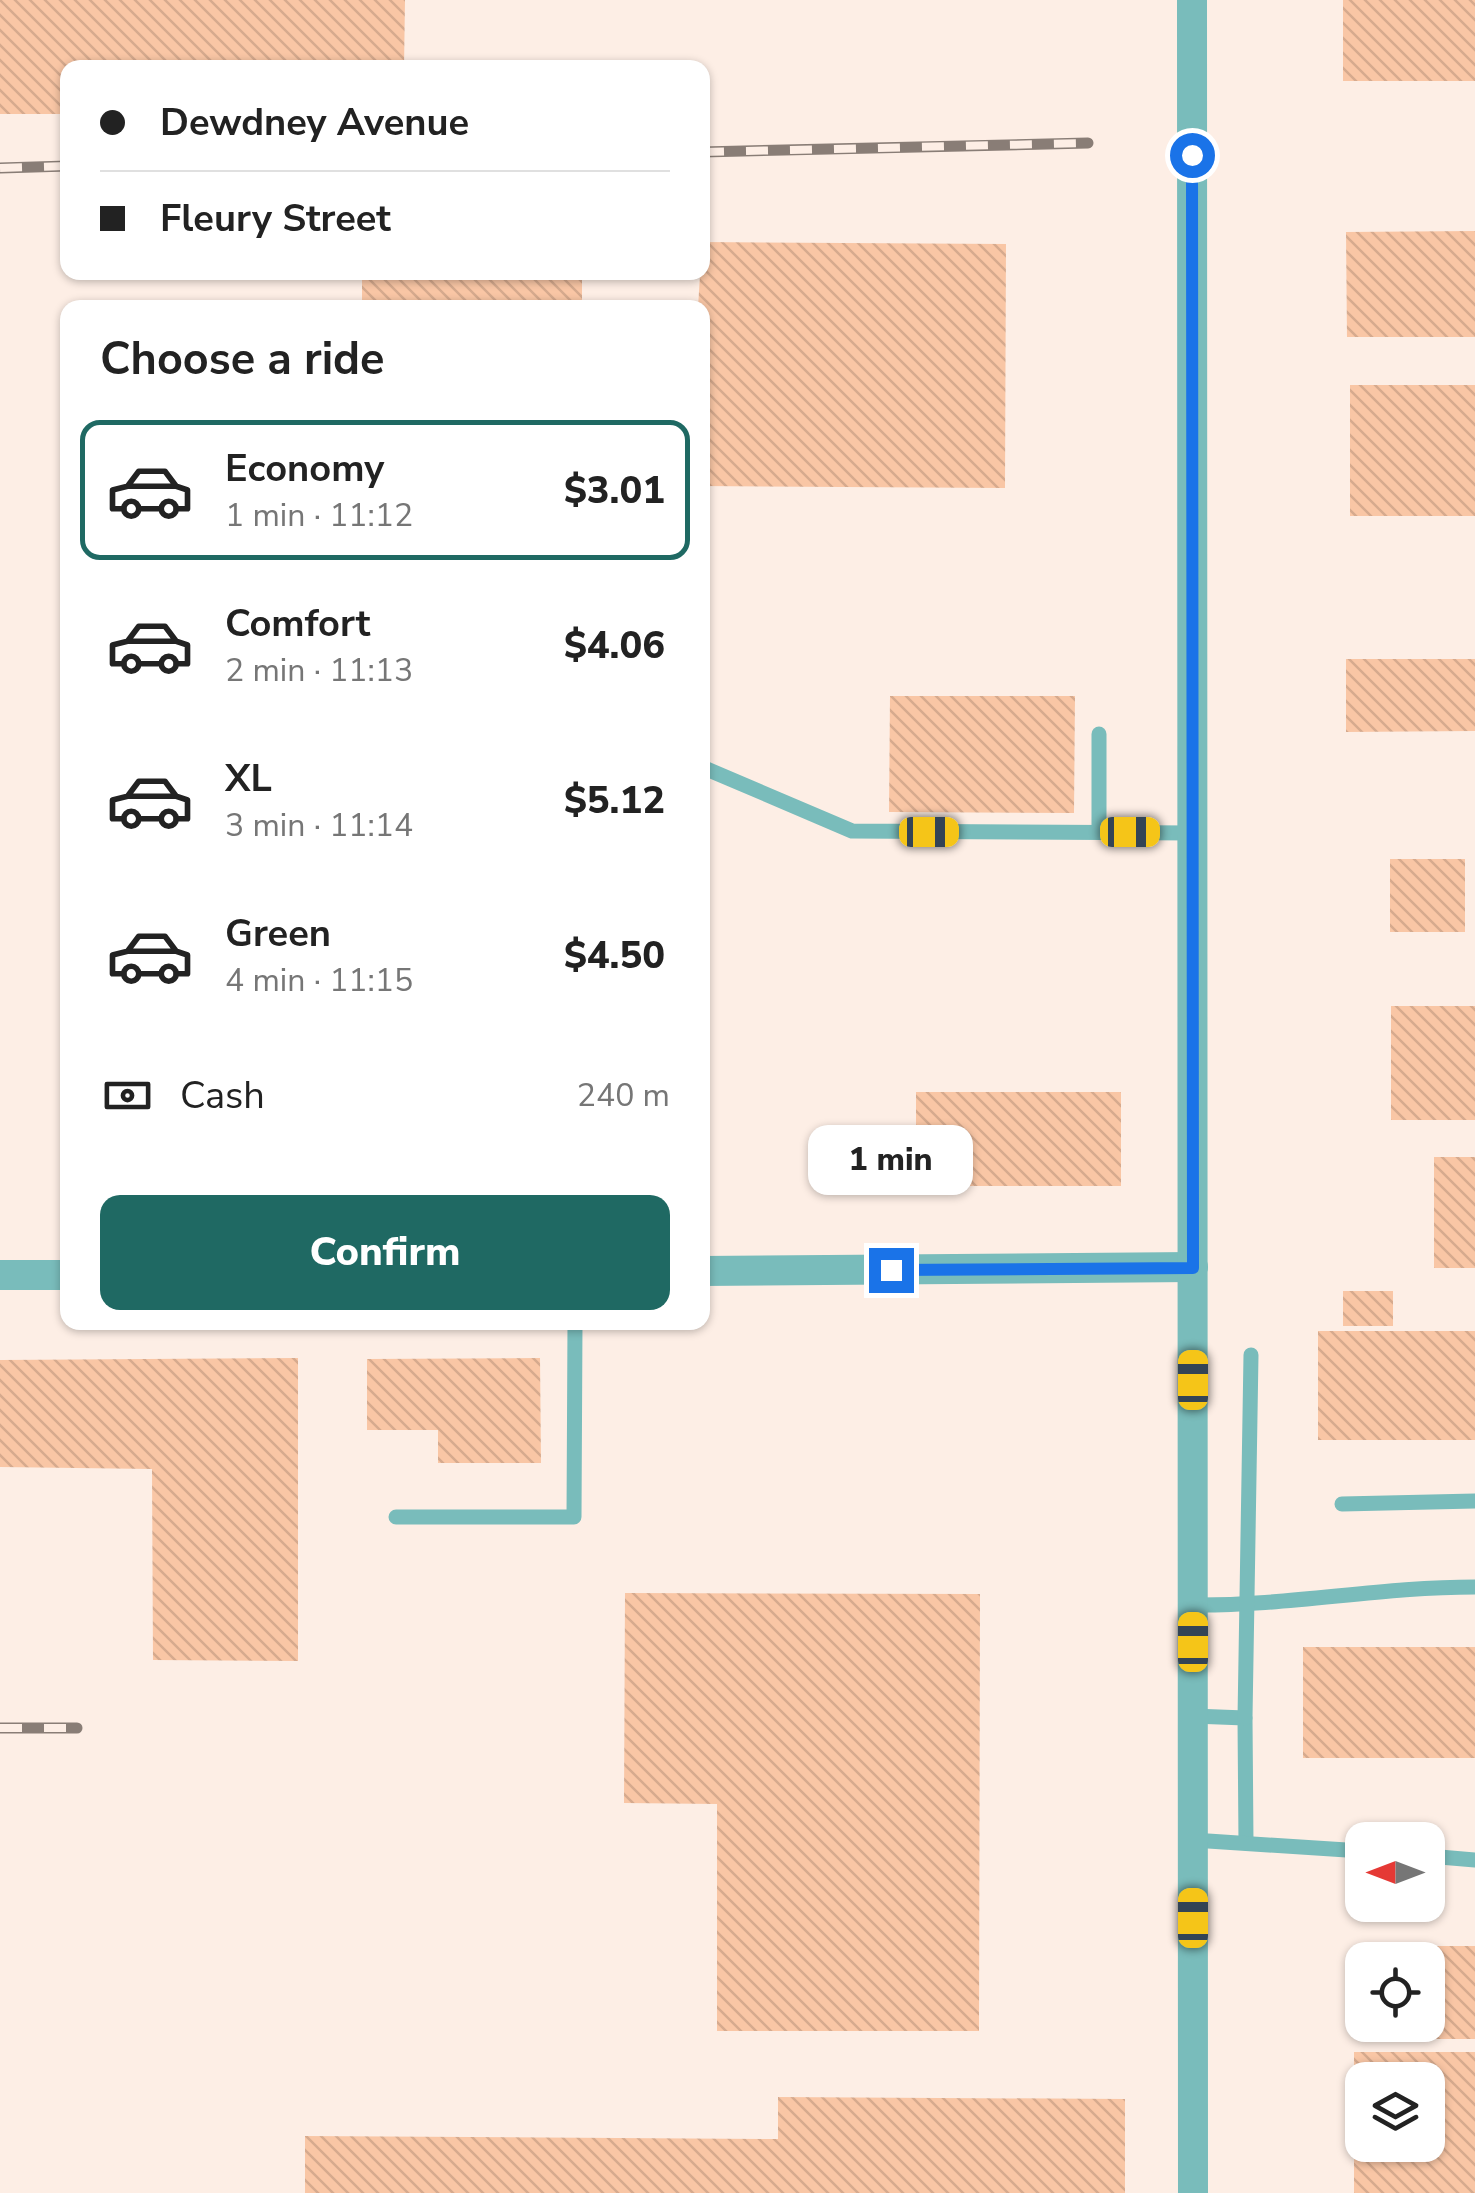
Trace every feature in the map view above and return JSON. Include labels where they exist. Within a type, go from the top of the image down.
[{"type":"street","points":[[1192,0],[1193,2193]]},
{"type":"street","points":[[710,1271],[1193,1268]]},
{"type":"street","points":[[0,1276],[60,1275]]},
{"type":"lane","points":[[1099,832],[1100,734]]},
{"type":"lane","points":[[710,770],[852,831],[1193,833]]},
{"type":"lane","points":[[396,1518],[574,1518],[574,1330]]},
{"type":"lane","points":[[1246,1843],[1251,1355]]},
{"type":"lane","points":[[1342,1504],[1475,1500]]},
{"type":"lane","points":[[1193,1605],[1247,1606],[1408,1587],[1475,1587]]},
{"type":"lane","points":[[1193,1716],[1245,1718]]},
{"type":"lane","points":[[1193,1840],[1345,1849]]},
{"type":"lane","points":[[1445,1857],[1475,1860]]},
{"type":"building","points":[[0,0],[405,0],[404,60],[60,60],[60,114],[0,114]]},
{"type":"building","points":[[1343,0],[1475,0],[1475,81],[1343,81]]},
{"type":"building","points":[[1475,231],[1475,337],[1347,337],[1346,232]]},
{"type":"building","points":[[710,242],[1006,244],[1005,488],[710,486],[710,300],[698,300],[700,280],[710,280]]},
{"type":"building","points":[[362,280],[582,280],[582,300],[362,300]]},
{"type":"building","points":[[1350,385],[1475,385],[1475,516],[1350,516]]},
{"type":"building","points":[[1346,659],[1475,659],[1475,731],[1346,732]]},
{"type":"building","points":[[890,696],[1075,696],[1074,813],[889,812]]},
{"type":"building","points":[[1390,859],[1465,859],[1465,932],[1390,932]]},
{"type":"building","points":[[1391,1006],[1475,1006],[1475,1120],[1391,1120]]},
{"type":"building","points":[[916,1092],[1121,1092],[1121,1186],[916,1186]]},
{"type":"building","points":[[1434,1157],[1475,1157],[1475,1268],[1434,1268]]},
{"type":"building","points":[[1343,1291],[1393,1291],[1393,1326],[1343,1326]]},
{"type":"building","points":[[1318,1331],[1475,1331],[1475,1440],[1318,1440]]},
{"type":"building","points":[[298,1358],[298,1661],[153,1660],[152,1469],[0,1467],[0,1360]]},
{"type":"building","points":[[540,1358],[541,1463],[438,1463],[438,1430],[367,1430],[367,1359]]},
{"type":"building","points":[[625,1593],[980,1594],[979,2031],[717,2031],[717,1804],[624,1803]]},
{"type":"building","points":[[1303,1647],[1475,1647],[1475,1758],[1303,1758]]},
{"type":"building","points":[[1445,1946],[1475,1946],[1475,2039],[1445,2039]]},
{"type":"building","points":[[1354,2052],[1475,2052],[1475,2193],[1354,2193],[1354,2162],[1445,2162],[1445,2062],[1354,2062]]},
{"type":"building","points":[[778,2097],[1125,2099],[1125,2193],[305,2193],[305,2136],[778,2139]]},
{"type":"railway","points":[[710,152],[1088,143]]},
{"type":"railway","points":[[0,168],[60,166]]},
{"type":"railway","points":[[0,1728],[77,1728]]},
{"type":"route","points":[[891,1270],[1193,1268],[1192,155]]}]
